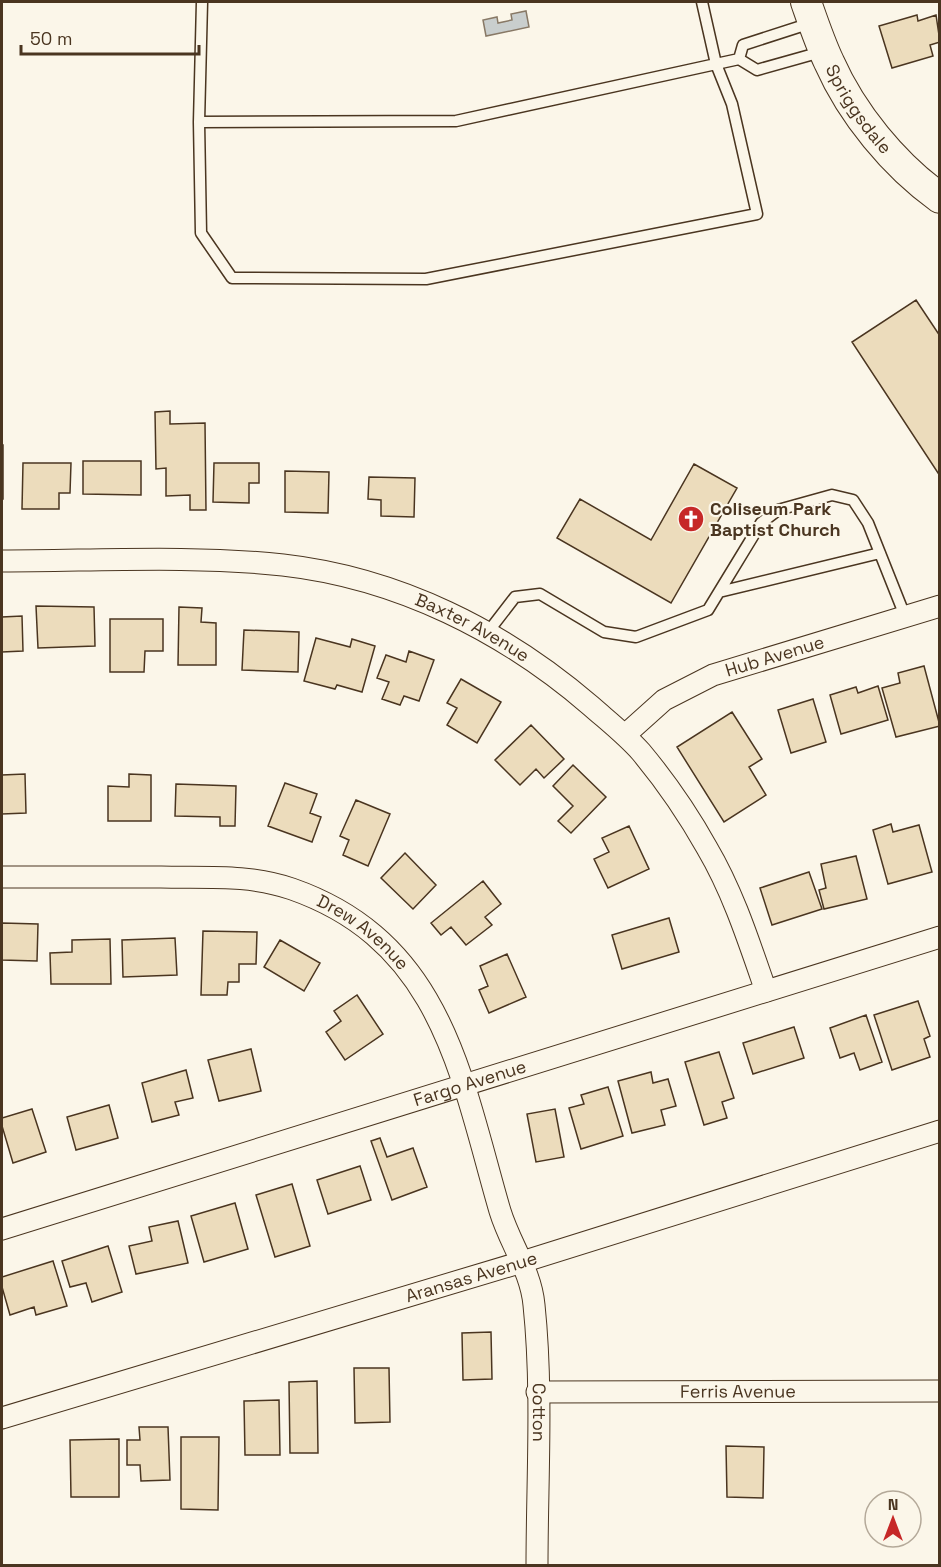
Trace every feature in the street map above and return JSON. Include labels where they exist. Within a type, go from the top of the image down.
[{"type":"street","name":"Spriggsdale","points":[[810,12],[824,51],[850,102],[874,134],[939,198]]},
{"type":"street","name":"Baxter Avenue","points":[[2,561],[224,561],[284,565],[342,575],[399,592],[454,615],[488,633],[556,676],[625,735],[677,799],[709,850],[734,903],[766,991]]},
{"type":"street","name":"Hub Avenue","points":[[625,735],[664,700],[713,675],[939,606]]},
{"type":"street","name":"Drew Avenue","points":[[2,877],[239,878],[266,882],[316,899],[340,911],[369,931],[395,955],[418,982],[444,1028],[502,1219],[510,1242],[522,1262]]},
{"type":"street","name":"Fargo Avenue","points":[[2,1229],[939,937]]},
{"type":"street","name":"Aransas Avenue","points":[[2,1418],[522,1262],[939,1131]]},
{"type":"street","name":"Cotton","points":[[522,1262],[531,1285],[534,1306],[537,1392],[537,1566]]},
{"type":"street","name":"Ferris Avenue","points":[[537,1392],[939,1391]]},
{"type":"lane","points":[[202,2],[199,122],[201,233],[232,278],[426,279],[757,214],[732,104],[716,64],[702,2]]},
{"type":"lane","points":[[739,59],[743,45],[810,12]]},
{"type":"lane","points":[[199,122],[456,121],[739,59],[757,70],[824,51]]},
{"type":"lane","points":[[488,633],[515,597],[540,594],[604,632],[636,637],[708,610],[761,523],[777,510],[832,495],[853,500],[868,523],[905,616]]},
{"type":"lane","points":[[719,592],[880,553]]},
{"type":"shaded area","points":[[526,11],[529,27],[486,36],[483,20],[497,17],[498,23],[512,20],[511,14]]},
{"type":"building","points":[[917,15],[918,21],[936,15],[940,42],[930,45],[933,56],[892,68],[879,26]]},
{"type":"building","points":[[916,300],[940,336],[940,476],[852,342]]},
{"type":"building","points":[[170,411],[170,424],[205,423],[206,510],[190,510],[190,495],[166,496],[166,468],[156,469],[155,412]]},
{"type":"building","points":[[3,445],[3,499],[2,499]]},
{"type":"building","points":[[83,461],[141,461],[141,495],[83,494]]},
{"type":"building","points":[[23,463],[71,463],[70,493],[59,493],[59,509],[22,509]]},
{"type":"building","points":[[214,463],[259,463],[259,483],[249,483],[249,503],[213,502]]},
{"type":"building","name":"Coliseum Park Baptist Church","points":[[694,464],[737,488],[671,603],[557,538],[580,499],[651,540]]},
{"type":"building","points":[[285,471],[329,472],[328,513],[285,512]]},
{"type":"building","points":[[369,477],[415,478],[414,517],[381,516],[381,500],[368,499]]},
{"type":"building","points":[[36,606],[94,607],[95,646],[38,648]]},
{"type":"building","points":[[179,607],[202,608],[201,622],[216,623],[216,665],[178,665]]},
{"type":"building","points":[[22,616],[23,651],[2,652],[2,617]]},
{"type":"building","points":[[110,619],[163,619],[163,651],[145,651],[144,672],[110,672]]},
{"type":"building","points":[[244,630],[299,632],[298,672],[242,670]]},
{"type":"building","points":[[316,638],[350,647],[352,639],[375,646],[362,692],[337,685],[335,689],[304,681]]},
{"type":"building","points":[[409,651],[434,660],[419,701],[404,696],[400,705],[382,699],[389,682],[377,678],[386,655],[406,662]]},
{"type":"building","points":[[924,666],[940,726],[896,737],[882,688],[900,683],[898,673]]},
{"type":"building","points":[[461,679],[501,702],[477,743],[447,725],[457,708],[447,703]]},
{"type":"building","points":[[878,686],[888,720],[841,734],[830,695],[856,687],[858,693]]},
{"type":"building","points":[[813,699],[826,742],[791,753],[778,710]]},
{"type":"building","points":[[732,712],[762,759],[749,767],[766,795],[724,822],[677,747]]},
{"type":"building","points":[[531,725],[564,759],[544,778],[536,769],[520,785],[495,760]]},
{"type":"building","points":[[573,765],[606,797],[571,833],[558,821],[573,806],[553,786]]},
{"type":"building","points":[[25,774],[26,813],[2,814],[2,775]]},
{"type":"building","points":[[129,774],[151,775],[151,821],[108,821],[108,786],[129,787]]},
{"type":"building","points":[[285,783],[317,794],[310,813],[321,817],[312,842],[268,826]]},
{"type":"building","points":[[176,784],[236,786],[235,826],[220,826],[220,817],[175,816]]},
{"type":"building","points":[[356,800],[390,814],[368,866],[343,855],[349,840],[340,836]]},
{"type":"building","points":[[891,824],[893,832],[919,825],[932,872],[888,884],[873,830]]},
{"type":"building","points":[[629,826],[649,869],[608,888],[594,859],[609,852],[602,838]]},
{"type":"building","points":[[405,853],[436,885],[413,909],[381,878]]},
{"type":"building","points":[[856,856],[867,899],[824,909],[819,890],[826,888],[821,864]]},
{"type":"building","points":[[809,872],[822,909],[772,925],[760,888]]},
{"type":"building","points":[[483,881],[501,904],[485,917],[492,925],[466,945],[451,927],[441,935],[431,923]]},
{"type":"building","points":[[669,918],[679,952],[622,969],[612,935]]},
{"type":"building","points":[[2,923],[38,924],[37,961],[2,960]]},
{"type":"building","points":[[203,931],[257,932],[256,964],[239,964],[239,982],[228,982],[227,995],[201,995]]},
{"type":"building","points":[[175,938],[177,975],[123,977],[122,940]]},
{"type":"building","points":[[110,939],[111,984],[51,984],[50,953],[72,952],[72,940]]},
{"type":"building","points":[[280,940],[320,963],[304,991],[264,967]]},
{"type":"building","points":[[507,954],[526,997],[489,1013],[479,990],[488,986],[480,966]]},
{"type":"building","points":[[357,995],[383,1034],[345,1060],[326,1032],[341,1021],[334,1011]]},
{"type":"building","points":[[918,1001],[930,1036],[924,1039],[930,1057],[892,1070],[874,1015]]},
{"type":"building","points":[[866,1015],[882,1062],[860,1070],[854,1053],[840,1058],[830,1028]]},
{"type":"building","points":[[794,1027],[804,1058],[753,1074],[743,1043]]},
{"type":"building","points":[[251,1049],[261,1091],[219,1101],[208,1060]]},
{"type":"building","points":[[719,1052],[734,1098],[722,1102],[727,1118],[704,1125],[685,1062]]},
{"type":"building","points":[[186,1070],[193,1098],[175,1102],[179,1115],[152,1122],[142,1083]]},
{"type":"building","points":[[651,1072],[653,1083],[668,1079],[676,1106],[661,1110],[665,1125],[632,1133],[618,1081]]},
{"type":"building","points":[[608,1087],[623,1136],[581,1149],[569,1108],[584,1104],[581,1095]]},
{"type":"building","points":[[109,1105],[118,1138],[76,1150],[67,1117]]},
{"type":"building","points":[[32,1109],[46,1152],[13,1163],[2,1126],[2,1118]]},
{"type":"building","points":[[555,1109],[564,1157],[536,1162],[527,1114]]},
{"type":"building","points":[[380,1138],[387,1157],[413,1148],[427,1187],[392,1200],[371,1141]]},
{"type":"building","points":[[360,1166],[371,1200],[328,1214],[317,1180]]},
{"type":"building","points":[[292,1184],[310,1246],[275,1257],[256,1195]]},
{"type":"building","points":[[235,1203],[248,1249],[204,1262],[191,1216]]},
{"type":"building","points":[[178,1221],[188,1263],[136,1274],[129,1246],[152,1241],[149,1227]]},
{"type":"building","points":[[108,1246],[122,1292],[92,1302],[86,1283],[70,1287],[62,1261]]},
{"type":"building","points":[[53,1261],[67,1306],[36,1315],[34,1307],[10,1315],[2,1287],[2,1277]]},
{"type":"building","points":[[491,1332],[492,1379],[463,1380],[462,1333]]},
{"type":"building","points":[[354,1368],[389,1368],[390,1422],[355,1423]]},
{"type":"building","points":[[317,1381],[318,1453],[290,1453],[289,1382]]},
{"type":"building","points":[[279,1400],[280,1455],[245,1455],[244,1401]]},
{"type":"building","points":[[139,1427],[168,1427],[170,1480],[141,1481],[140,1465],[127,1465],[127,1440],[140,1440]]},
{"type":"building","points":[[181,1437],[219,1437],[218,1510],[181,1509]]},
{"type":"building","points":[[119,1439],[119,1497],[71,1497],[70,1440]]},
{"type":"building","points":[[726,1446],[764,1447],[763,1498],[727,1497]]},
{"type":"place","name":"Coliseum Park Baptist Church","points":[[691,519]]}]
